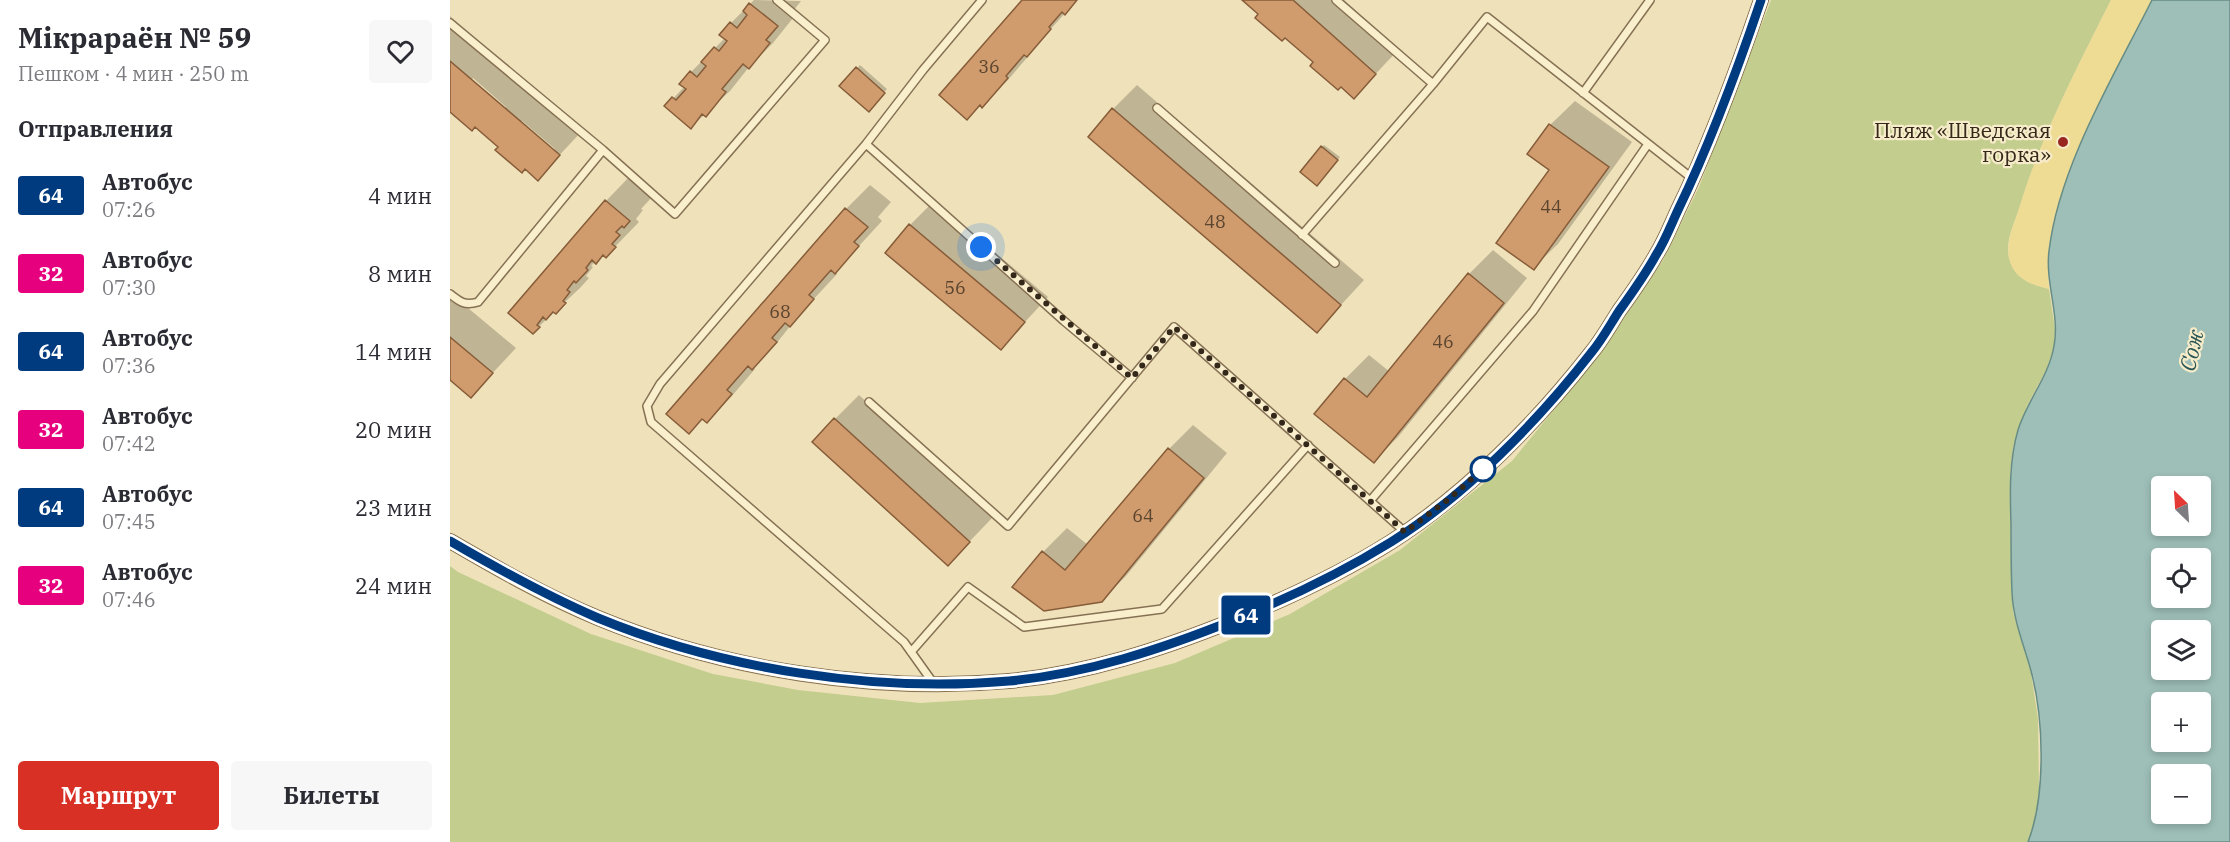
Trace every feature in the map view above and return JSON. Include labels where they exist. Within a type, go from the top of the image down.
[{"type":"street","points":[[450,541],[551,596],[597,617],[661,641],[796,673],[862,680],[934,684],[1010,681],[1054,674],[1126,658],[1177,643],[1283,600],[1339,572],[1405,532],[1450,498],[1502,452],[1593,351],[1656,255],[1694,179],[1761,0]]},
{"type":"lane","points":[[450,23],[603,150],[675,214],[825,40],[777,0]]},
{"type":"lane","points":[[934,684],[904,642],[651,422],[647,406],[660,384],[866,144],[922,70],[982,0]]},
{"type":"lane","points":[[1336,0],[1433,84]]},
{"type":"lane","points":[[1583,93],[1650,0]]},
{"type":"lane","points":[[1302,235],[1433,84],[1487,17],[1694,179]]},
{"type":"lane","points":[[1157,108],[1335,263]]},
{"type":"lane","points":[[866,144],[1064,321],[1132,378]]},
{"type":"lane","points":[[1370,501],[1533,311],[1648,144]]},
{"type":"lane","points":[[450,294],[460,303],[469,305],[478,302],[603,150]]},
{"type":"lane","points":[[869,402],[1008,526],[1174,327],[1405,532]]},
{"type":"lane","points":[[911,652],[968,587],[1024,627],[1162,609],[1308,445]]},
{"type":"green space","points":[[1771,0],[2111,0],[2038,155],[2008,245],[2011,265],[2019,276],[2029,283],[2049,289],[2055,329],[2054,347],[2047,368],[2027,406],[2013,448],[2010,473],[2013,612],[2031,673],[2038,719],[2039,791],[2037,812],[2028,842],[450,842],[450,566],[458,572],[591,634],[713,674],[798,690],[920,703],[1053,695],[1175,663],[1290,614],[1400,550],[1512,461],[1597,357],[1663,260],[1699,187]]},
{"type":"sand","name":"Пляж «Шведская горка»","points":[[2111,0],[2152,0],[2107,90],[2067,181],[2050,245],[2049,289],[2029,283],[2015,271],[2008,252],[2010,239],[2038,155]]},
{"type":"water","name":"Сож","points":[[2152,0],[2230,0],[2230,842],[2028,842],[2038,803],[2041,734],[2031,671],[2013,602],[2010,488],[2013,453],[2022,419],[2048,368],[2054,346],[2055,323],[2048,263],[2055,219],[2076,154],[2105,90]]},
{"type":"building","points":[[1022,0],[1077,0],[1065,15],[1062,12],[1027,57],[1024,55],[982,108],[980,105],[967,120],[939,95]]},
{"type":"building","points":[[1242,0],[1293,0],[1376,74],[1354,99],[1341,87],[1338,90],[1310,66],[1313,62],[1285,38],[1282,41],[1255,18],[1258,14]]},
{"type":"building","points":[[749,3],[778,26],[766,40],[770,43],[749,69],[743,64],[722,89],[726,92],[706,117],[702,114],[691,129],[664,106],[672,97],[676,100],[686,89],[679,84],[690,71],[697,77],[706,66],[701,62],[714,47],[719,51],[727,41],[719,35],[730,22],[737,28],[747,15],[743,11]]},
{"type":"building","points":[[450,61],[560,155],[538,181],[525,169],[522,173],[495,150],[498,147],[475,127],[472,131],[450,112]]},
{"type":"building","points":[[856,67],[885,93],[869,112],[839,86]]},
{"type":"building","points":[[1112,108],[1341,305],[1317,333],[1088,137]]},
{"type":"building","points":[[1549,124],[1609,167],[1534,270],[1496,243],[1549,170],[1527,154]]},
{"type":"building","points":[[1321,146],[1338,160],[1317,186],[1300,172]]},
{"type":"building","points":[[605,200],[630,221],[616,232],[620,235],[612,244],[616,247],[606,258],[603,255],[596,264],[592,260],[586,268],[588,270],[567,290],[570,292],[563,301],[566,303],[556,314],[553,312],[546,320],[543,317],[537,325],[540,327],[533,334],[508,313]]},
{"type":"building","points":[[845,208],[868,227],[854,242],[859,246],[835,274],[831,270],[809,295],[814,299],[790,327],[785,323],[772,338],[777,342],[752,370],[748,366],[727,390],[732,394],[707,423],[702,419],[689,434],[666,414]]},
{"type":"building","points":[[909,224],[1025,322],[1001,350],[885,253]]},
{"type":"building","points":[[1468,273],[1504,303],[1374,463],[1314,414],[1344,378],[1367,397]]},
{"type":"building","points":[[450,337],[493,373],[471,398],[450,380]]},
{"type":"building","points":[[834,418],[970,542],[948,566],[812,442]]},
{"type":"building","points":[[1168,448],[1204,478],[1102,602],[1044,611],[1012,587],[1042,551],[1065,570]]},
{"type":"bus line","name":"64","points":[[450,541],[542,592],[651,638],[796,673],[862,680],[934,684],[1010,681],[1076,670],[1177,643],[1283,600],[1339,572],[1394,540],[1450,498],[1502,452],[1593,351],[1656,255],[1694,179],[1761,0]]},
{"type":"place","name":"Пляж «Шведская горка»","points":[[2063,142]]},
{"type":"route","points":[[981,247],[1132,378],[1174,327],[1405,532],[1450,498],[1483,469]]}]
